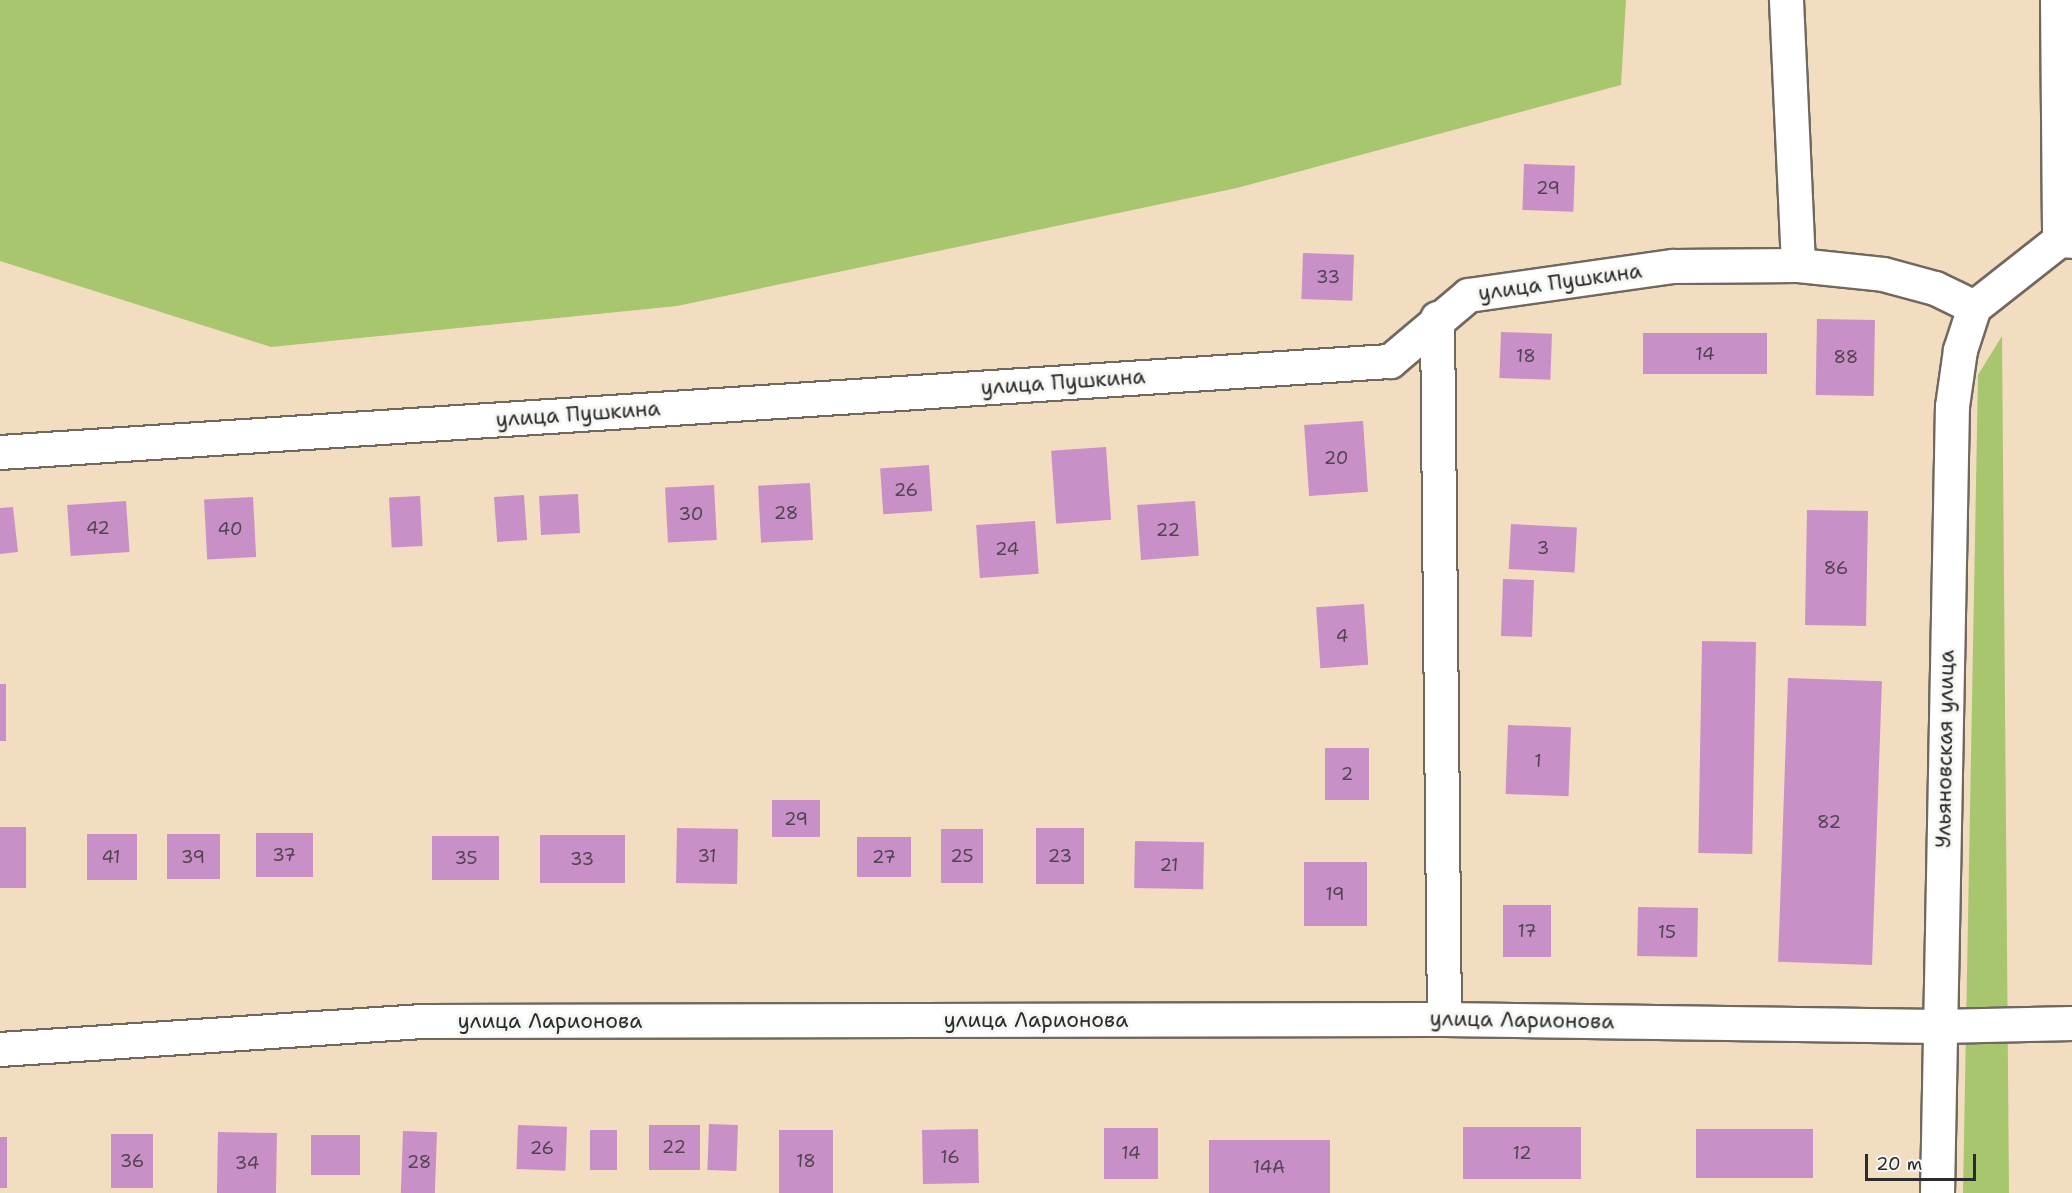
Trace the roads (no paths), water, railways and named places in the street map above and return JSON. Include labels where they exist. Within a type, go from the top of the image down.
[{"type":"street","points":[[1786,0],[1798,265]]},
{"type":"street","points":[[1974,307],[2066,241],[2065,144],[2057,0]]},
{"type":"street","name":"улица Пушкина","points":[[0,452],[1390,361],[1437,318],[1467,295],[1673,266],[1798,265],[1883,274],[1935,288],[1974,307]]},
{"type":"street","name":"Ульяновская улица","points":[[1936,1193],[1952,406],[1960,350],[1974,307]]},
{"type":"street","points":[[1437,318],[1444,1019]]},
{"type":"street","name":"улица Ларионова","points":[[0,1048],[424,1021],[1444,1019],[1939,1026],[2072,1023]]}]
